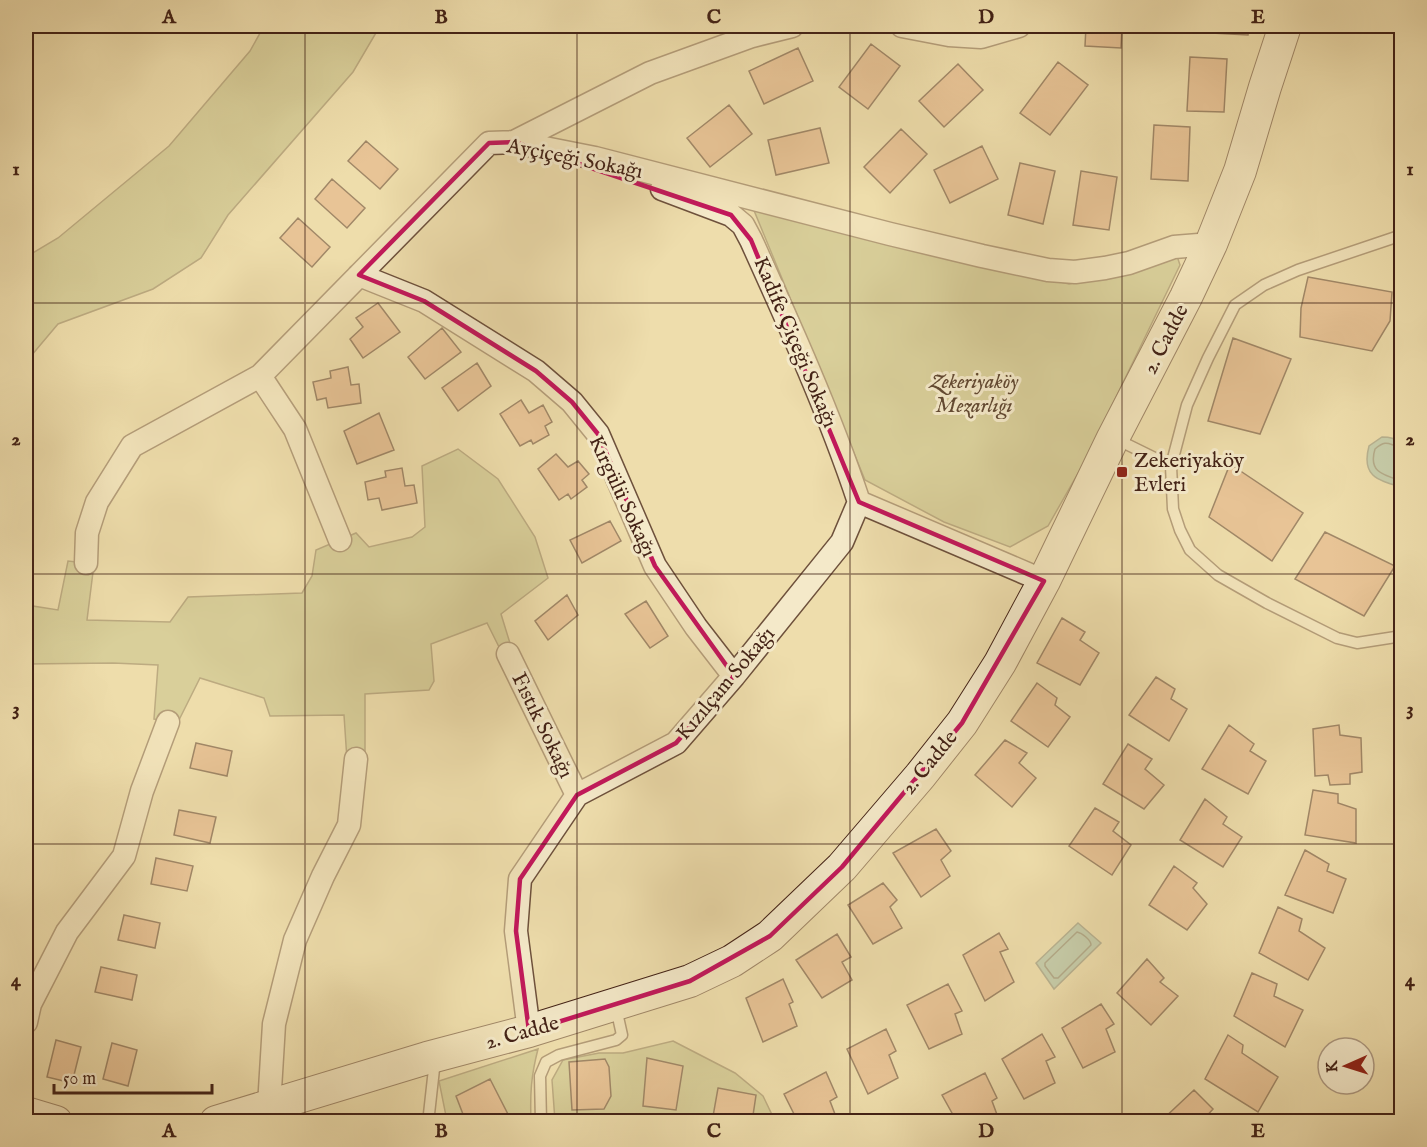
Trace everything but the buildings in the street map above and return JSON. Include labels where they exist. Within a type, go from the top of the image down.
[{"type":"street","points":[[514,142],[650,73],[752,36],[792,26]]},
{"type":"street","points":[[902,26],[981,38],[1019,26]]},
{"type":"street","name":"2. Cadde","points":[[216,1122],[435,1056],[529,1031],[690,981],[732,961],[770,936],[842,867],[962,723],[1000,663],[1044,581],[1113,438],[1186,297],[1210,244],[1240,171],[1285,26]]},
{"type":"street","name":"Ayçiçeği Sokağı","points":[[86,563],[87,533],[97,502],[132,446],[260,376],[489,143],[514,142],[595,158],[902,237],[1048,270],[1076,272],[1105,268],[1129,263],[1174,247],[1210,244]]},
{"type":"street","name":"Kadife Çiçeği Sokağı","points":[[514,142],[654,186],[731,215],[743,225],[802,353],[841,448],[859,502]]},
{"type":"street","name":"Kırgülü Sokağı","points":[[359,275],[424,301],[536,371],[572,402],[598,434],[655,566],[696,627],[734,676]]},
{"type":"street","points":[[260,376],[295,429],[340,540]]},
{"type":"street","points":[[859,502],[1044,581]]},
{"type":"street","name":"Kızılçam Sokağı","points":[[529,1031],[516,931],[520,879],[578,795],[676,743],[734,676],[842,542],[859,502]]},
{"type":"street","name":"Fıstık Sokağı","points":[[508,654],[578,795]]},
{"type":"street","points":[[26,1022],[30,1004],[67,932],[124,856],[142,791],[168,722]]},
{"type":"street","points":[[269,1106],[274,1024],[295,940],[323,876],[349,825],[356,759]]},
{"type":"street","points":[[26,1113],[56,1122]]},
{"type":"lane","points":[[1401,235],[1298,270],[1264,285],[1235,305],[1187,405],[1171,466],[1173,509],[1180,530],[1190,550],[1218,575],[1267,603],[1337,638],[1357,643],[1401,636]]},
{"type":"lane","points":[[1113,438],[1171,466]]},
{"type":"lane","points":[[541,1122],[540,1076],[546,1062],[560,1055],[616,1040],[622,1035],[618,1017],[612,1005]]},
{"type":"lane","points":[[427,1122],[435,1056]]},
{"type":"highlighted area","points":[[514,142],[731,215],[751,240],[859,502],[1044,581],[962,723],[842,867],[770,936],[690,981],[529,1031],[516,931],[520,879],[577,795],[676,743],[734,676],[655,566],[598,434],[572,402],[536,371],[424,301],[359,275],[489,143]]},
{"type":"green space","points":[[264,26],[380,26],[353,72],[228,215],[201,258],[153,289],[58,324],[26,362],[26,257],[58,238],[169,146],[250,51]]},
{"type":"green space","name":"Zekeriyaköy Mezarlığı","points":[[753,208],[1069,284],[1127,270],[1176,253],[1180,265],[1085,461],[1048,526],[1010,547],[944,522],[865,480]]},
{"type":"green space","points":[[458,449],[498,479],[535,537],[548,578],[501,614],[513,653],[503,655],[487,623],[431,644],[434,681],[429,690],[365,694],[365,759],[347,760],[344,715],[270,716],[264,698],[200,678],[178,722],[154,719],[158,665],[26,664],[26,605],[58,610],[68,561],[94,564],[87,620],[170,622],[188,597],[302,593],[312,576],[316,550],[356,533],[369,547],[412,537],[425,527],[422,466]]},
{"type":"green space","points":[[673,1041],[735,1073],[763,1096],[775,1121],[555,1121],[552,1080],[563,1060],[599,1053],[623,1053]]},
{"type":"green space","points":[[538,1049],[532,1085],[531,1121],[447,1121],[439,1081]]},
{"type":"water","points":[[1382,437],[1392,438],[1401,444],[1401,487],[1378,479],[1369,470],[1367,456],[1369,446]]},
{"type":"water","points":[[1078,923],[1101,943],[1054,989],[1036,963]]},
{"type":"place","name":"Zekeriyaköy Evleri","points":[[1122,472]]}]
